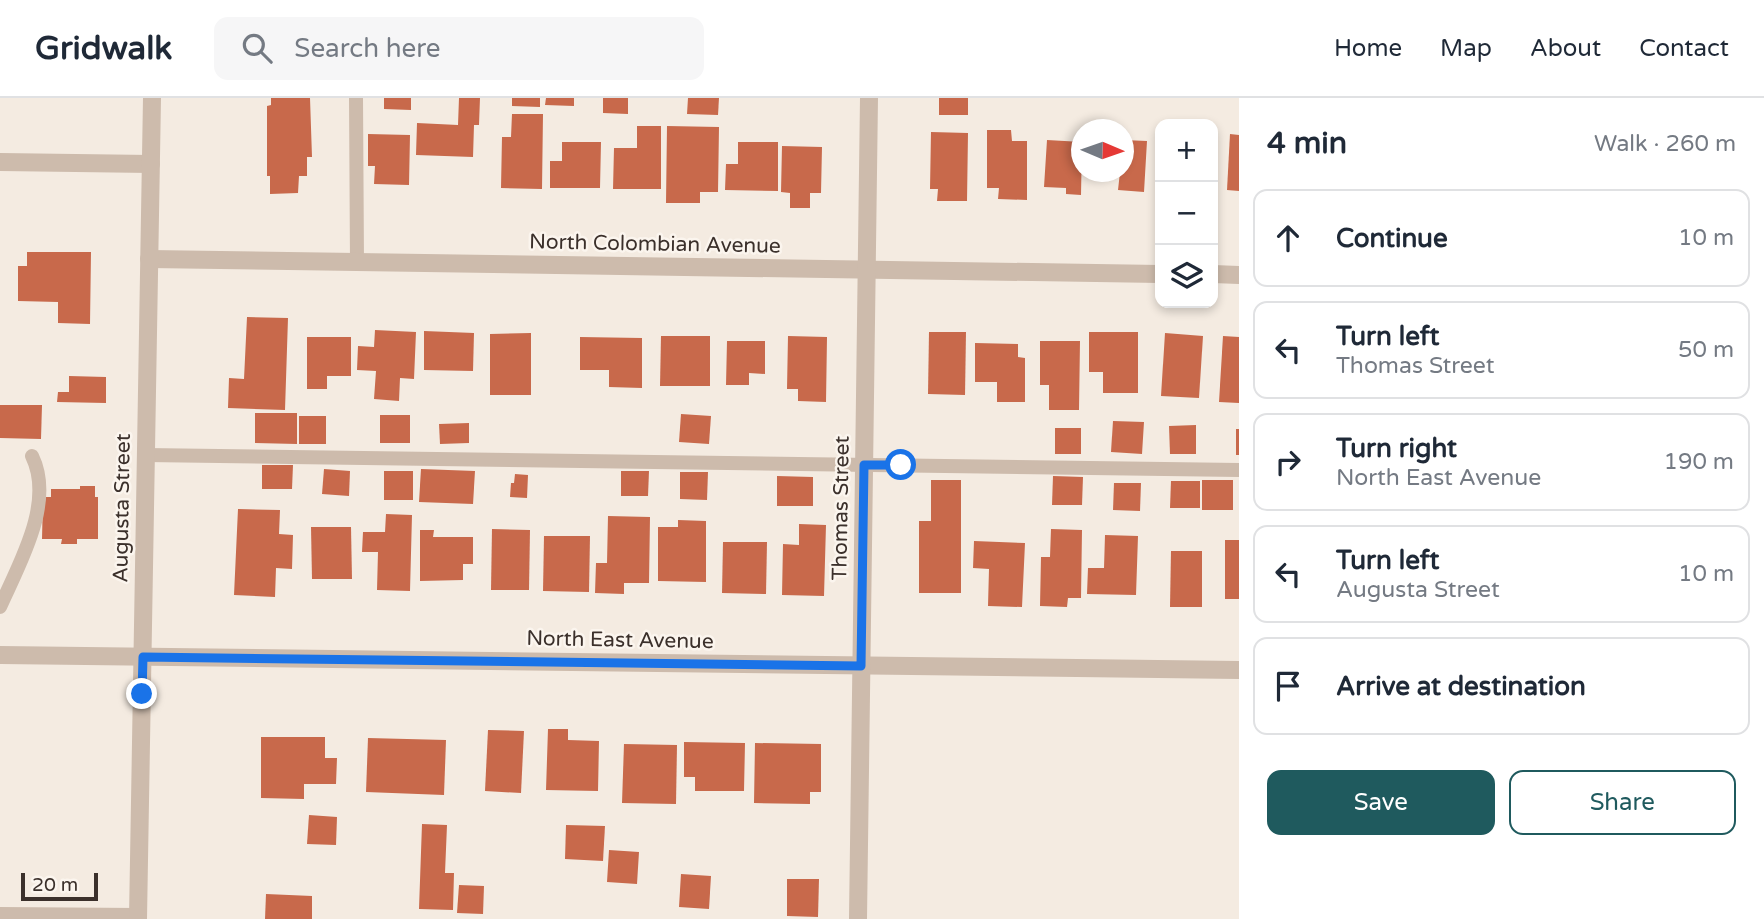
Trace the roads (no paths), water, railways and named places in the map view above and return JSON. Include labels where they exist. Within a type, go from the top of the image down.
[{"type":"street","name":"Augusta Street","points":[[138,917],[152,98]]},
{"type":"street","name":"Thomas Street","points":[[858,919],[869,98]]},
{"type":"street","points":[[0,162],[150,164]]},
{"type":"street","name":"North Colombian Avenue","points":[[149,259],[1155,274]]},
{"type":"street","points":[[1218,274],[1239,275]]},
{"type":"street","name":"North East Avenue","points":[[0,655],[1239,670]]},
{"type":"lane","points":[[356,98],[357,262]]},
{"type":"lane","points":[[146,455],[1239,470]]},
{"type":"lane","points":[[0,607],[28,547],[36,516],[39,475],[32,456]]},
{"type":"lane","points":[[0,914],[138,917]]}]
